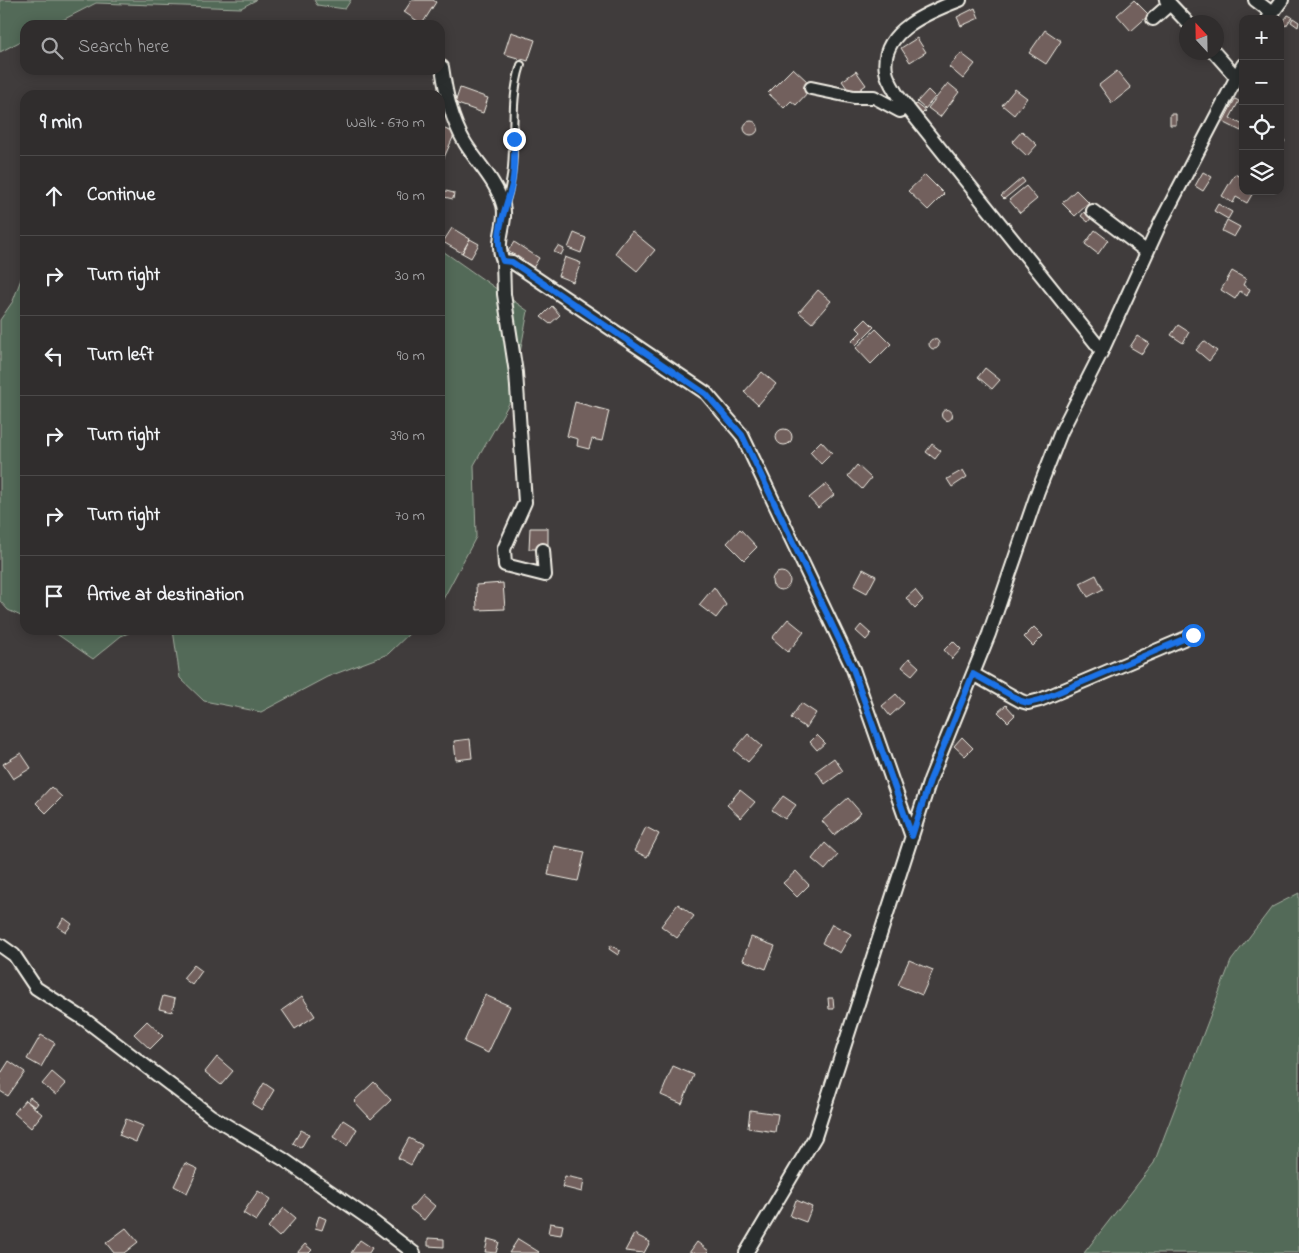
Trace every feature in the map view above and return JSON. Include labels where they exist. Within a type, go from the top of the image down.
[{"type":"street","points":[[960,0],[906,25],[889,46],[886,71],[898,96],[1102,351]]},
{"type":"street","points":[[1255,0],[1269,15]]},
{"type":"street","points":[[1271,15],[1282,0]]},
{"type":"street","points":[[1153,18],[1168,2],[1180,15]]},
{"type":"street","points":[[1221,60],[1236,77]]},
{"type":"street","points":[[746,1253],[815,1137],[930,780],[989,634],[1038,491],[1061,432],[1102,351],[1147,252],[1239,72]]},
{"type":"street","points":[[443,75],[449,108],[461,136],[498,192],[504,207],[499,237],[499,252],[503,261],[504,294],[516,374],[525,502],[504,549],[505,565],[545,575],[543,550]]},
{"type":"street","points":[[811,88],[854,97],[874,97],[900,111],[908,108]]},
{"type":"street","points":[[1093,211],[1147,252]]},
{"type":"street","points":[[503,261],[512,262],[706,394],[742,435],[853,669],[912,836]]},
{"type":"street","points":[[973,674],[1028,703],[1040,700],[1193,635]]},
{"type":"street","points":[[0,945],[14,955],[36,988],[84,1019],[212,1116],[283,1159],[371,1220],[414,1253]]},
{"type":"lane","points":[[504,207],[512,185],[514,100],[521,65]]},
{"type":"green space","points":[[0,0],[256,0],[241,8],[96,3],[63,20],[20,20],[20,42],[0,52]]},
{"type":"green space","points":[[314,0],[351,0],[345,9],[317,5]]},
{"type":"green space","points":[[445,253],[528,311],[511,400],[474,465],[476,537],[445,596]]},
{"type":"green space","points":[[20,282],[20,616],[8,610],[0,601],[0,320],[13,301]]},
{"type":"green space","points":[[58,635],[124,635],[93,659]]},
{"type":"green space","points":[[174,635],[408,635],[388,654],[327,677],[261,712],[204,701],[180,678]]},
{"type":"green space","points":[[1299,893],[1299,1253],[1084,1253],[1154,1163],[1231,961],[1272,907]]},
{"type":"building","points":[[412,0],[433,0],[436,2],[425,20],[416,20],[404,12]]},
{"type":"building","points":[[1134,0],[1149,15],[1131,31],[1117,15]]},
{"type":"building","points":[[975,8],[979,18],[961,26],[957,17]]},
{"type":"building","points":[[1288,15],[1292,17],[1286,26],[1284,20]]},
{"type":"building","points":[[1293,18],[1299,22],[1298,27],[1291,22]]},
{"type":"building","points":[[1045,30],[1061,41],[1046,64],[1029,53]]},
{"type":"building","points":[[511,32],[535,40],[528,61],[504,54]]},
{"type":"building","points":[[917,38],[926,52],[910,62],[901,48]]},
{"type":"building","points":[[961,53],[975,64],[963,79],[949,67]]},
{"type":"building","points":[[793,68],[808,82],[805,86],[810,90],[796,105],[791,101],[784,108],[768,93]]},
{"type":"building","points":[[856,71],[866,85],[852,95],[842,81]]},
{"type":"building","points":[[1117,71],[1131,88],[1112,103],[1099,85]]},
{"type":"building","points":[[948,83],[959,92],[940,117],[928,108]]},
{"type":"building","points":[[460,88],[488,98],[483,113],[455,103]]},
{"type":"building","points":[[1015,89],[1027,98],[1014,115],[1002,105]]},
{"type":"building","points":[[928,90],[935,97],[925,109],[917,102]]},
{"type":"building","points":[[1235,99],[1239,101],[1230,118],[1239,123],[1239,130],[1223,122]]},
{"type":"building","points":[[916,104],[925,111],[920,116],[912,109]]},
{"type":"building","points":[[1170,114],[1176,114],[1176,125],[1170,125]]},
{"type":"building","points":[[748,121],[754,121],[758,128],[754,135],[748,135],[744,131],[744,125]]},
{"type":"building","points":[[445,129],[455,133],[445,155]]},
{"type":"building","points":[[1022,131],[1037,145],[1027,156],[1012,142]]},
{"type":"building","points":[[1203,172],[1212,177],[1203,191],[1195,186]]},
{"type":"building","points":[[1235,174],[1239,176],[1239,195],[1252,195],[1247,203],[1236,197],[1233,203],[1222,196]]},
{"type":"building","points":[[925,175],[944,194],[928,210],[908,191]]},
{"type":"building","points":[[1022,178],[1025,182],[1004,199],[1001,196]]},
{"type":"building","points":[[1026,186],[1037,199],[1020,213],[1009,200]]},
{"type":"building","points":[[1076,190],[1089,203],[1075,216],[1062,203]]},
{"type":"building","points":[[445,191],[454,193],[453,199],[445,197]]},
{"type":"building","points":[[1218,204],[1232,212],[1228,219],[1214,211]]},
{"type":"building","points":[[1084,212],[1091,218],[1088,222],[1081,216]]},
{"type":"building","points":[[1227,220],[1240,227],[1234,237],[1222,231]]},
{"type":"building","points":[[452,228],[470,239],[462,253],[445,243],[445,239]]},
{"type":"building","points":[[1095,230],[1108,240],[1098,254],[1085,244]]},
{"type":"building","points":[[632,231],[655,250],[637,271],[615,253]]},
{"type":"building","points":[[574,233],[586,238],[581,253],[568,248]]},
{"type":"building","points":[[470,239],[479,244],[471,258],[462,253]]},
{"type":"building","points":[[514,242],[539,258],[533,268],[508,251]]},
{"type":"building","points":[[558,246],[564,249],[561,255],[554,252]]},
{"type":"building","points":[[565,257],[581,263],[573,282],[558,276]]},
{"type":"building","points":[[1232,271],[1246,279],[1243,285],[1250,289],[1247,296],[1240,291],[1235,299],[1221,290]]},
{"type":"building","points":[[818,290],[831,301],[812,323],[799,312]]},
{"type":"building","points":[[552,306],[560,315],[550,324],[541,317]]},
{"type":"building","points":[[866,319],[874,327],[856,345],[852,341],[861,332],[857,328]]},
{"type":"building","points":[[1178,325],[1189,332],[1183,343],[1171,335]]},
{"type":"building","points":[[876,329],[891,344],[871,364],[856,348]]},
{"type":"building","points":[[1137,336],[1149,343],[1142,354],[1130,347]]},
{"type":"building","points":[[932,339],[936,339],[939,344],[938,348],[932,349],[929,346],[929,342]]},
{"type":"building","points":[[1204,341],[1217,351],[1209,361],[1196,350]]},
{"type":"building","points":[[985,368],[1000,380],[992,389],[978,377]]},
{"type":"building","points":[[762,372],[776,384],[758,405],[744,392]]},
{"type":"building","points":[[575,402],[609,411],[602,441],[592,439],[589,449],[577,446],[578,439],[567,436]]},
{"type":"building","points":[[945,410],[949,410],[952,415],[951,419],[945,420],[942,417],[942,413]]},
{"type":"building","points":[[781,429],[787,429],[792,434],[790,443],[781,445],[776,440],[776,434]]},
{"type":"building","points":[[821,441],[832,453],[821,464],[810,452]]},
{"type":"building","points":[[932,444],[941,451],[935,459],[926,452]]},
{"type":"building","points":[[857,465],[871,478],[862,489],[848,476]]},
{"type":"building","points":[[963,470],[967,477],[952,487],[947,479]]},
{"type":"building","points":[[826,484],[834,495],[818,508],[809,498]]},
{"type":"building","points":[[530,528],[548,528],[548,549],[529,549]]},
{"type":"building","points":[[740,529],[757,547],[744,560],[727,543]]},
{"type":"building","points":[[863,569],[876,576],[867,593],[854,586]]},
{"type":"building","points":[[781,572],[787,575],[790,581],[787,587],[781,590],[775,587],[772,581],[775,575]]},
{"type":"building","points":[[1096,575],[1103,589],[1088,597],[1080,583]]},
{"type":"building","points":[[503,583],[505,609],[477,610],[476,585]]},
{"type":"building","points":[[714,587],[726,605],[716,618],[699,605]]},
{"type":"building","points":[[915,590],[923,600],[915,608],[906,598]]},
{"type":"building","points":[[788,619],[804,632],[788,652],[772,638]]},
{"type":"building","points":[[861,625],[871,634],[866,640],[856,631]]},
{"type":"building","points":[[1034,627],[1043,636],[1033,646],[1024,637]]},
{"type":"building","points":[[953,641],[961,649],[952,659],[944,650]]},
{"type":"building","points":[[909,658],[919,667],[912,675],[902,667]]},
{"type":"building","points":[[896,694],[904,703],[890,716],[882,706]]},
{"type":"building","points":[[801,703],[816,713],[806,728],[791,718]]},
{"type":"building","points":[[1006,705],[1015,715],[1008,722],[998,712]]},
{"type":"building","points":[[748,734],[762,746],[748,762],[734,750]]},
{"type":"building","points":[[817,735],[825,743],[817,750],[810,742]]},
{"type":"building","points":[[962,737],[973,748],[965,756],[954,746]]},
{"type":"building","points":[[470,739],[472,758],[456,760],[454,741]]},
{"type":"building","points":[[21,753],[31,768],[13,779],[3,764]]},
{"type":"building","points":[[834,758],[843,771],[825,784],[816,771]]},
{"type":"building","points":[[51,787],[62,797],[46,813],[36,803]]},
{"type":"building","points":[[740,790],[755,802],[741,818],[727,805]]},
{"type":"building","points":[[783,796],[796,805],[785,819],[772,810]]},
{"type":"building","points":[[848,798],[861,813],[834,835],[822,821]]},
{"type":"building","points":[[646,827],[659,834],[647,857],[634,851]]},
{"type":"building","points":[[825,843],[838,855],[825,870],[812,859]]},
{"type":"building","points":[[554,846],[585,852],[578,881],[548,875]]},
{"type":"building","points":[[796,871],[809,885],[797,897],[783,883]]},
{"type":"building","points":[[678,904],[694,916],[677,938],[661,926]]},
{"type":"building","points":[[64,918],[72,924],[66,932],[58,927]]},
{"type":"building","points":[[832,924],[851,934],[840,953],[822,943]]},
{"type":"building","points":[[751,937],[775,946],[766,969],[743,960]]},
{"type":"building","points":[[611,945],[620,951],[618,955],[609,949]]},
{"type":"building","points":[[909,960],[933,970],[922,995],[898,985]]},
{"type":"building","points":[[194,965],[202,971],[192,985],[183,978]]},
{"type":"building","points":[[485,995],[510,1006],[488,1053],[464,1042]]},
{"type":"building","points":[[163,996],[175,999],[172,1012],[159,1009]]},
{"type":"building","points":[[302,996],[315,1016],[295,1029],[282,1010]]},
{"type":"building","points":[[828,998],[833,998],[834,1009],[829,1009]]},
{"type":"building","points":[[147,1021],[163,1036],[150,1049],[134,1034]]},
{"type":"building","points":[[41,1035],[55,1043],[41,1067],[27,1059]]},
{"type":"building","points":[[217,1057],[233,1071],[221,1085],[205,1072]]},
{"type":"building","points":[[9,1061],[25,1072],[8,1096],[0,1091],[0,1075]]},
{"type":"building","points":[[673,1066],[694,1075],[682,1104],[661,1095]]},
{"type":"building","points":[[52,1072],[66,1084],[56,1095],[42,1084]]},
{"type":"building","points":[[374,1082],[391,1100],[371,1119],[354,1101]]},
{"type":"building","points":[[264,1083],[274,1090],[262,1110],[252,1104]]},
{"type":"building","points":[[30,1097],[38,1103],[35,1107],[27,1101]]},
{"type":"building","points":[[25,1100],[42,1114],[31,1128],[14,1113]]},
{"type":"building","points":[[750,1110],[778,1114],[775,1132],[748,1128]]},
{"type":"building","points":[[126,1119],[143,1126],[136,1142],[119,1135]]},
{"type":"building","points":[[343,1120],[357,1129],[347,1146],[333,1137]]},
{"type":"building","points":[[301,1130],[309,1134],[301,1148],[293,1143]]},
{"type":"building","points":[[409,1138],[422,1145],[411,1165],[398,1158]]},
{"type":"building","points":[[185,1163],[198,1169],[187,1193],[174,1186]]},
{"type":"building","points":[[565,1176],[584,1180],[582,1192],[562,1187]]},
{"type":"building","points":[[258,1191],[271,1199],[256,1221],[243,1213]]},
{"type":"building","points":[[422,1195],[435,1206],[424,1220],[410,1209]]},
{"type":"building","points":[[796,1200],[812,1207],[806,1222],[790,1216]]},
{"type":"building","points":[[284,1208],[296,1218],[279,1237],[268,1227]]},
{"type":"building","points":[[319,1216],[326,1219],[322,1230],[315,1228]]},
{"type":"building","points":[[550,1223],[563,1225],[561,1235],[548,1233]]},
{"type":"building","points":[[126,1228],[138,1242],[124,1253],[114,1253],[106,1243]]},
{"type":"building","points":[[634,1234],[650,1242],[644,1253],[625,1251]]},
{"type":"building","points":[[428,1238],[444,1239],[444,1247],[428,1246]]},
{"type":"building","points":[[488,1239],[499,1242],[496,1253],[485,1252]]},
{"type":"building","points":[[518,1239],[539,1252],[509,1253]]},
{"type":"building","points":[[360,1240],[372,1248],[369,1253],[351,1253]]},
{"type":"building","points":[[697,1242],[709,1251],[707,1253],[689,1253]]},
{"type":"building","points":[[305,1244],[312,1250],[309,1253],[297,1253]]},
{"type":"route","points":[[514,139],[512,185],[504,207],[499,237],[499,252],[503,261],[512,262],[706,394],[742,435],[853,669],[912,836],[930,780],[973,674],[1028,703],[1040,700],[1193,635]]}]
